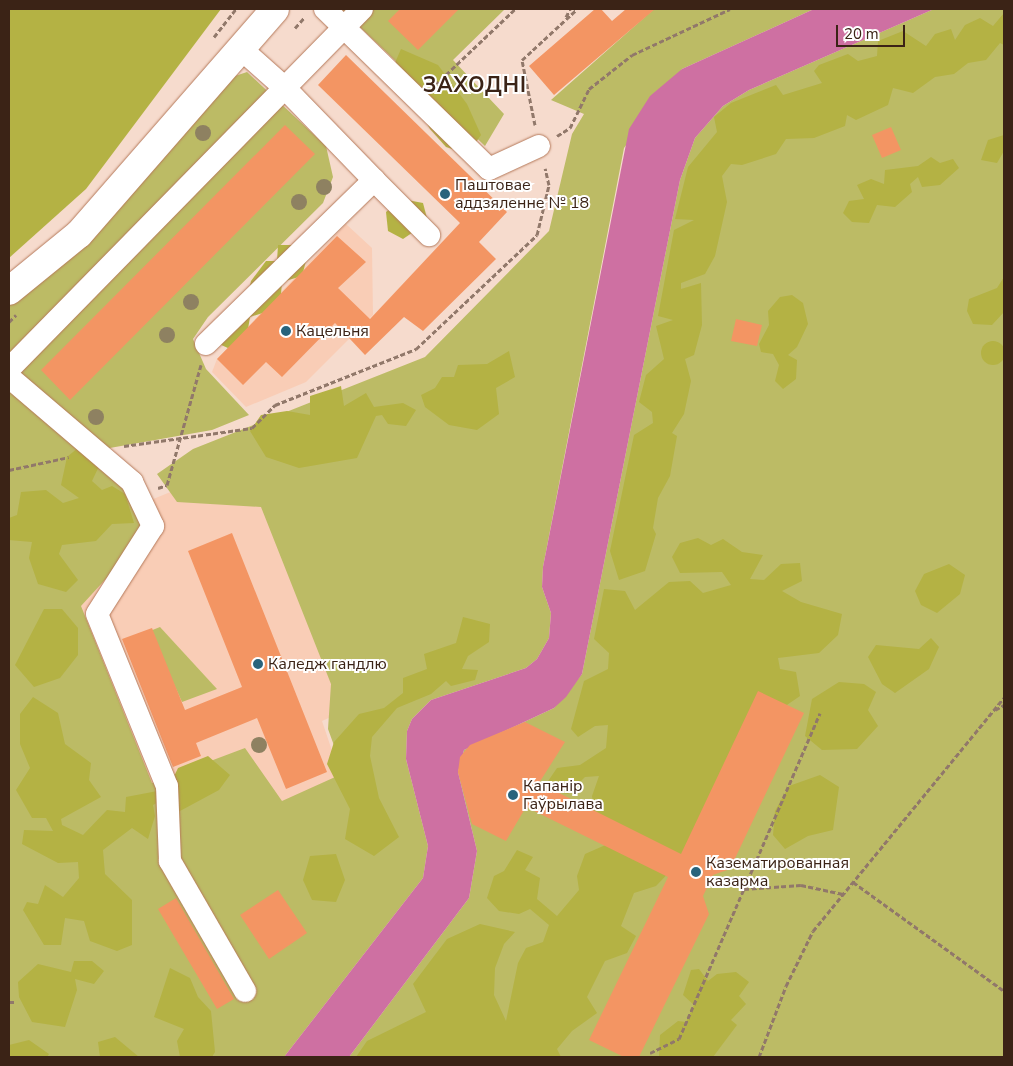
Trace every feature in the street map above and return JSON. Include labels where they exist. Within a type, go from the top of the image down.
[{"type":"main road","points":[[9,291],[79,234],[276,9]]},
{"type":"lane","points":[[325,9],[346,25],[489,169],[539,146]]},
{"type":"lane","points":[[9,369],[362,9]]},
{"type":"lane","points":[[241,49],[285,88],[429,235]]},
{"type":"lane","points":[[206,344],[374,180]]},
{"type":"lane","points":[[9,378],[132,482],[154,526],[97,614],[167,786],[170,861],[245,990]]},
{"type":"path","points":[[429,79],[436,86],[515,9]]},
{"type":"path","points":[[564,20],[570,9]]},
{"type":"path","points":[[9,470],[95,450],[252,428],[276,405],[416,349],[537,236],[549,185],[539,146],[522,60],[577,9]]},
{"type":"path","points":[[539,146],[570,128],[589,89],[632,55],[730,9]]},
{"type":"path","points":[[139,495],[167,485],[206,344]]},
{"type":"path","points":[[759,1057],[786,986],[813,930],[1004,698]]},
{"type":"path","points":[[994,710],[1004,705]]},
{"type":"path","points":[[650,1053],[680,1038],[820,714]]},
{"type":"path","points":[[853,882],[1004,991]]},
{"type":"path","points":[[744,889],[801,885],[843,894]]},
{"type":"path","points":[[9,1002],[14,1002]]},
{"type":"shaded area","points":[[9,9],[221,9],[86,189],[9,258]]},
{"type":"shaded area","points":[[341,9],[505,9],[453,60],[504,114],[485,146]]},
{"type":"shaded area","points":[[654,9],[814,9],[682,69],[624,148],[543,567],[542,587],[551,613],[549,638],[537,659],[526,668],[431,700],[412,719],[407,731],[406,759],[428,846],[423,878],[284,1057],[9,1057],[9,391],[125,489],[143,518],[135,547],[81,606],[152,783],[245,748],[282,801],[344,773],[328,729],[331,684],[261,507],[177,502],[157,474],[193,449],[425,357],[549,231],[572,134],[584,114],[551,100]]},
{"type":"shaded area","points":[[814,9],[934,9],[749,90],[723,106],[695,138],[680,180],[582,674],[566,697],[554,708],[464,750],[458,772],[477,851],[469,898],[349,1057],[284,1057],[423,878],[428,846],[406,759],[407,731],[412,719],[431,700],[526,668],[537,659],[549,638],[551,613],[542,587],[543,567],[629,129],[650,96],[682,69]]},
{"type":"shaded area","points":[[934,9],[1004,9],[1004,1057],[349,1057],[469,898],[477,851],[458,772],[464,750],[554,708],[582,674],[680,180],[695,138],[723,106],[749,90]]},
{"type":"shaded area","points":[[1004,13],[1004,45],[1000,43],[986,60],[968,63],[954,74],[935,77],[913,93],[893,88],[888,105],[856,120],[847,115],[845,126],[814,138],[786,139],[776,154],[742,165],[731,164],[722,176],[727,202],[715,256],[705,274],[681,283],[681,289],[701,283],[702,325],[694,355],[685,359],[691,381],[684,414],[672,433],[677,436],[670,476],[658,498],[653,528],[656,534],[645,571],[619,580],[610,551],[634,435],[653,423],[652,412],[639,402],[646,375],[664,359],[656,326],[673,320],[658,316],[674,230],[694,220],[675,219],[688,167],[717,132],[714,117],[731,103],[776,85],[783,95],[822,83],[814,71],[819,65],[848,54],[858,61],[877,56],[878,41],[903,31],[926,46],[935,34],[951,29],[955,40],[965,25],[980,18],[993,26]]},
{"type":"shaded area","points":[[401,49],[438,65],[467,104],[481,135],[468,154],[446,147],[430,129],[394,65]]},
{"type":"shaded area","points":[[247,72],[326,146],[333,177],[323,203],[208,317],[193,339],[206,369],[249,415],[212,430],[104,449],[9,366],[9,303],[232,77]]},
{"type":"shaded area","points":[[1004,135],[1004,151],[997,163],[981,160],[988,140]]},
{"type":"shaded area","points":[[931,157],[940,163],[953,159],[959,168],[940,185],[922,187],[918,177],[910,184],[912,192],[895,207],[877,205],[869,223],[852,222],[843,213],[849,201],[864,199],[857,185],[871,179],[884,184],[885,170],[918,166]]},
{"type":"shaded area","points":[[402,199],[423,203],[428,222],[403,239],[388,231],[386,212]]},
{"type":"shaded area","name":"Кацельня","points":[[346,224],[372,248],[373,315],[306,382],[246,407],[212,372],[217,359]]},
{"type":"shaded area","points":[[278,245],[293,245],[306,261],[302,276],[282,282],[281,294],[269,311],[250,317],[248,329],[230,349],[217,343],[218,317],[246,303],[251,281],[266,261],[277,261]]},
{"type":"shaded area","points":[[1004,277],[1004,312],[992,325],[973,324],[967,311],[969,299],[997,288]]},
{"type":"shaded area","points":[[792,295],[803,303],[808,324],[797,347],[788,355],[797,360],[796,379],[783,389],[775,381],[779,365],[773,354],[761,352],[759,344],[769,325],[768,311],[780,297]]},
{"type":"shaded area","points":[[993,341],[1002,344],[1005,353],[1002,362],[993,365],[984,362],[981,353],[984,344]]},
{"type":"shaded area","points":[[509,351],[515,377],[496,388],[499,414],[477,430],[449,425],[425,407],[421,395],[435,388],[442,377],[454,377],[458,365],[487,364]]},
{"type":"shaded area","points":[[341,386],[344,406],[366,393],[374,407],[403,403],[416,410],[406,426],[388,424],[382,415],[376,416],[357,458],[299,468],[266,457],[250,431],[261,415],[287,411],[310,415],[310,396]]},
{"type":"shaded area","points":[[79,447],[101,462],[92,481],[102,490],[112,486],[125,494],[134,523],[112,524],[96,541],[62,545],[59,554],[78,580],[66,592],[38,584],[29,558],[32,542],[9,540],[9,518],[17,515],[21,492],[46,490],[63,503],[79,498],[61,485],[67,457]]},
{"type":"shaded area","points":[[477,457],[446,664],[322,721],[358,828],[314,925],[25,706],[72,532],[200,480]]},
{"type":"shaded area","points":[[698,538],[711,545],[723,539],[742,552],[763,555],[750,579],[764,580],[781,564],[800,563],[802,581],[782,591],[801,602],[842,614],[838,635],[819,653],[778,658],[780,669],[796,672],[800,696],[781,709],[703,837],[656,886],[634,893],[621,926],[636,936],[627,953],[605,961],[587,997],[597,1013],[572,1031],[557,1049],[561,1057],[356,1057],[367,1041],[426,1012],[413,984],[447,939],[480,924],[515,932],[504,944],[495,968],[494,995],[506,1021],[518,963],[526,948],[543,942],[549,925],[530,909],[519,914],[499,911],[487,898],[494,876],[504,871],[517,850],[533,857],[525,870],[540,878],[537,899],[557,916],[579,890],[577,876],[585,854],[610,843],[597,832],[592,796],[599,776],[585,777],[568,794],[542,790],[557,768],[580,765],[606,748],[608,725],[595,726],[578,737],[571,729],[584,681],[608,669],[609,653],[594,639],[604,589],[625,591],[635,610],[669,582],[690,581],[703,593],[731,585],[722,572],[680,573],[672,557],[680,543]]},
{"type":"shaded area","points":[[949,564],[965,575],[960,594],[937,613],[921,605],[915,591],[924,574]]},
{"type":"shaded area","points":[[44,609],[62,609],[78,628],[78,655],[60,678],[34,687],[15,665]]},
{"type":"shaded area","points":[[463,617],[490,624],[489,642],[468,656],[462,669],[478,670],[475,680],[451,686],[446,681],[431,694],[397,708],[372,737],[370,756],[379,798],[399,837],[374,856],[345,839],[350,809],[327,764],[334,742],[359,714],[384,708],[403,693],[403,678],[427,669],[424,654],[456,643]]},
{"type":"shaded area","points":[[160,627],[217,689],[182,702],[150,631]]},
{"type":"shaded area","points":[[931,638],[939,647],[929,669],[895,693],[882,684],[868,657],[876,645],[919,649]]},
{"type":"shaded area","points":[[839,682],[864,684],[876,692],[868,710],[878,726],[857,749],[822,750],[805,736],[812,699]]},
{"type":"shaded area","points":[[33,697],[58,713],[65,744],[91,763],[89,780],[101,797],[61,819],[62,825],[83,835],[107,810],[125,812],[126,797],[168,789],[178,768],[208,756],[230,775],[219,790],[180,811],[162,800],[153,805],[155,816],[148,839],[132,828],[103,850],[105,874],[132,900],[132,945],[117,951],[90,941],[84,921],[65,918],[61,945],[44,945],[23,910],[27,902],[38,904],[45,885],[63,897],[79,878],[78,862],[58,863],[22,844],[24,830],[53,831],[46,818],[32,818],[16,790],[30,768],[20,744],[20,714]]},
{"type":"shaded area","points":[[820,775],[839,787],[833,830],[808,836],[785,849],[773,835],[775,811],[789,786]]},
{"type":"shaded area","points":[[336,854],[345,880],[336,902],[312,900],[303,880],[310,856]]},
{"type":"shaded area","points":[[74,961],[92,961],[104,971],[94,984],[75,979],[77,990],[65,1027],[32,1022],[19,997],[18,982],[38,964],[71,972]]},
{"type":"shaded area","points":[[170,968],[190,978],[198,997],[211,1011],[215,1052],[212,1057],[180,1057],[177,1041],[184,1029],[154,1017]]},
{"type":"shaded area","points":[[699,969],[708,981],[717,974],[736,972],[749,982],[739,996],[746,1004],[731,1020],[737,1025],[713,1057],[659,1057],[660,1035],[678,1021],[686,1022],[694,1005],[683,995],[691,970]]},
{"type":"shaded area","points":[[115,1037],[139,1057],[100,1057],[98,1042]]},
{"type":"shaded area","points":[[29,1040],[49,1054],[47,1057],[9,1057],[9,1045]]},
{"type":"building","points":[[400,9],[459,9],[418,50],[388,21]]},
{"type":"building","points":[[595,9],[601,9],[612,21],[626,9],[655,9],[554,95],[529,66]]},
{"type":"building","points":[[346,55],[507,212],[479,242],[496,259],[423,331],[404,317],[365,355],[335,323],[282,377],[266,362],[243,385],[217,359],[337,236],[366,262],[338,288],[370,319],[460,223],[318,85]]},
{"type":"building","points":[[285,125],[315,154],[70,400],[41,370]]},
{"type":"building","points":[[891,127],[901,150],[882,158],[872,135]]},
{"type":"building","points":[[736,319],[762,325],[757,346],[731,341]]},
{"type":"building","name":"Каледж гандлю","points":[[232,533],[327,772],[286,789],[257,718],[196,743],[201,756],[173,767],[122,639],[152,628],[185,710],[242,687],[188,551]]},
{"type":"building","name":"Казематированная казарма","points":[[758,691],[804,713],[730,869],[713,875],[703,896],[709,914],[639,1057],[624,1057],[589,1040],[668,877],[526,807],[506,841],[472,824],[458,772],[460,757],[470,745],[525,722],[565,742],[539,783],[681,854]]},
{"type":"building","points":[[278,890],[307,933],[269,959],[240,915]]},
{"type":"building","points":[[176,898],[234,999],[217,1009],[158,909]]},
{"type":"place","name":"Паштовае аддзяленне № 18","points":[[445,194]]},
{"type":"place","name":"Кацельня","points":[[286,331]]},
{"type":"place","name":"Каледж гандлю","points":[[258,664]]},
{"type":"place","name":"Капанір Гаўрылава","points":[[513,795]]},
{"type":"place","name":"Казематированная казарма","points":[[696,872]]},
{"type":"district","name":"ЗАХОДНІ","points":[[475,85]]}]
